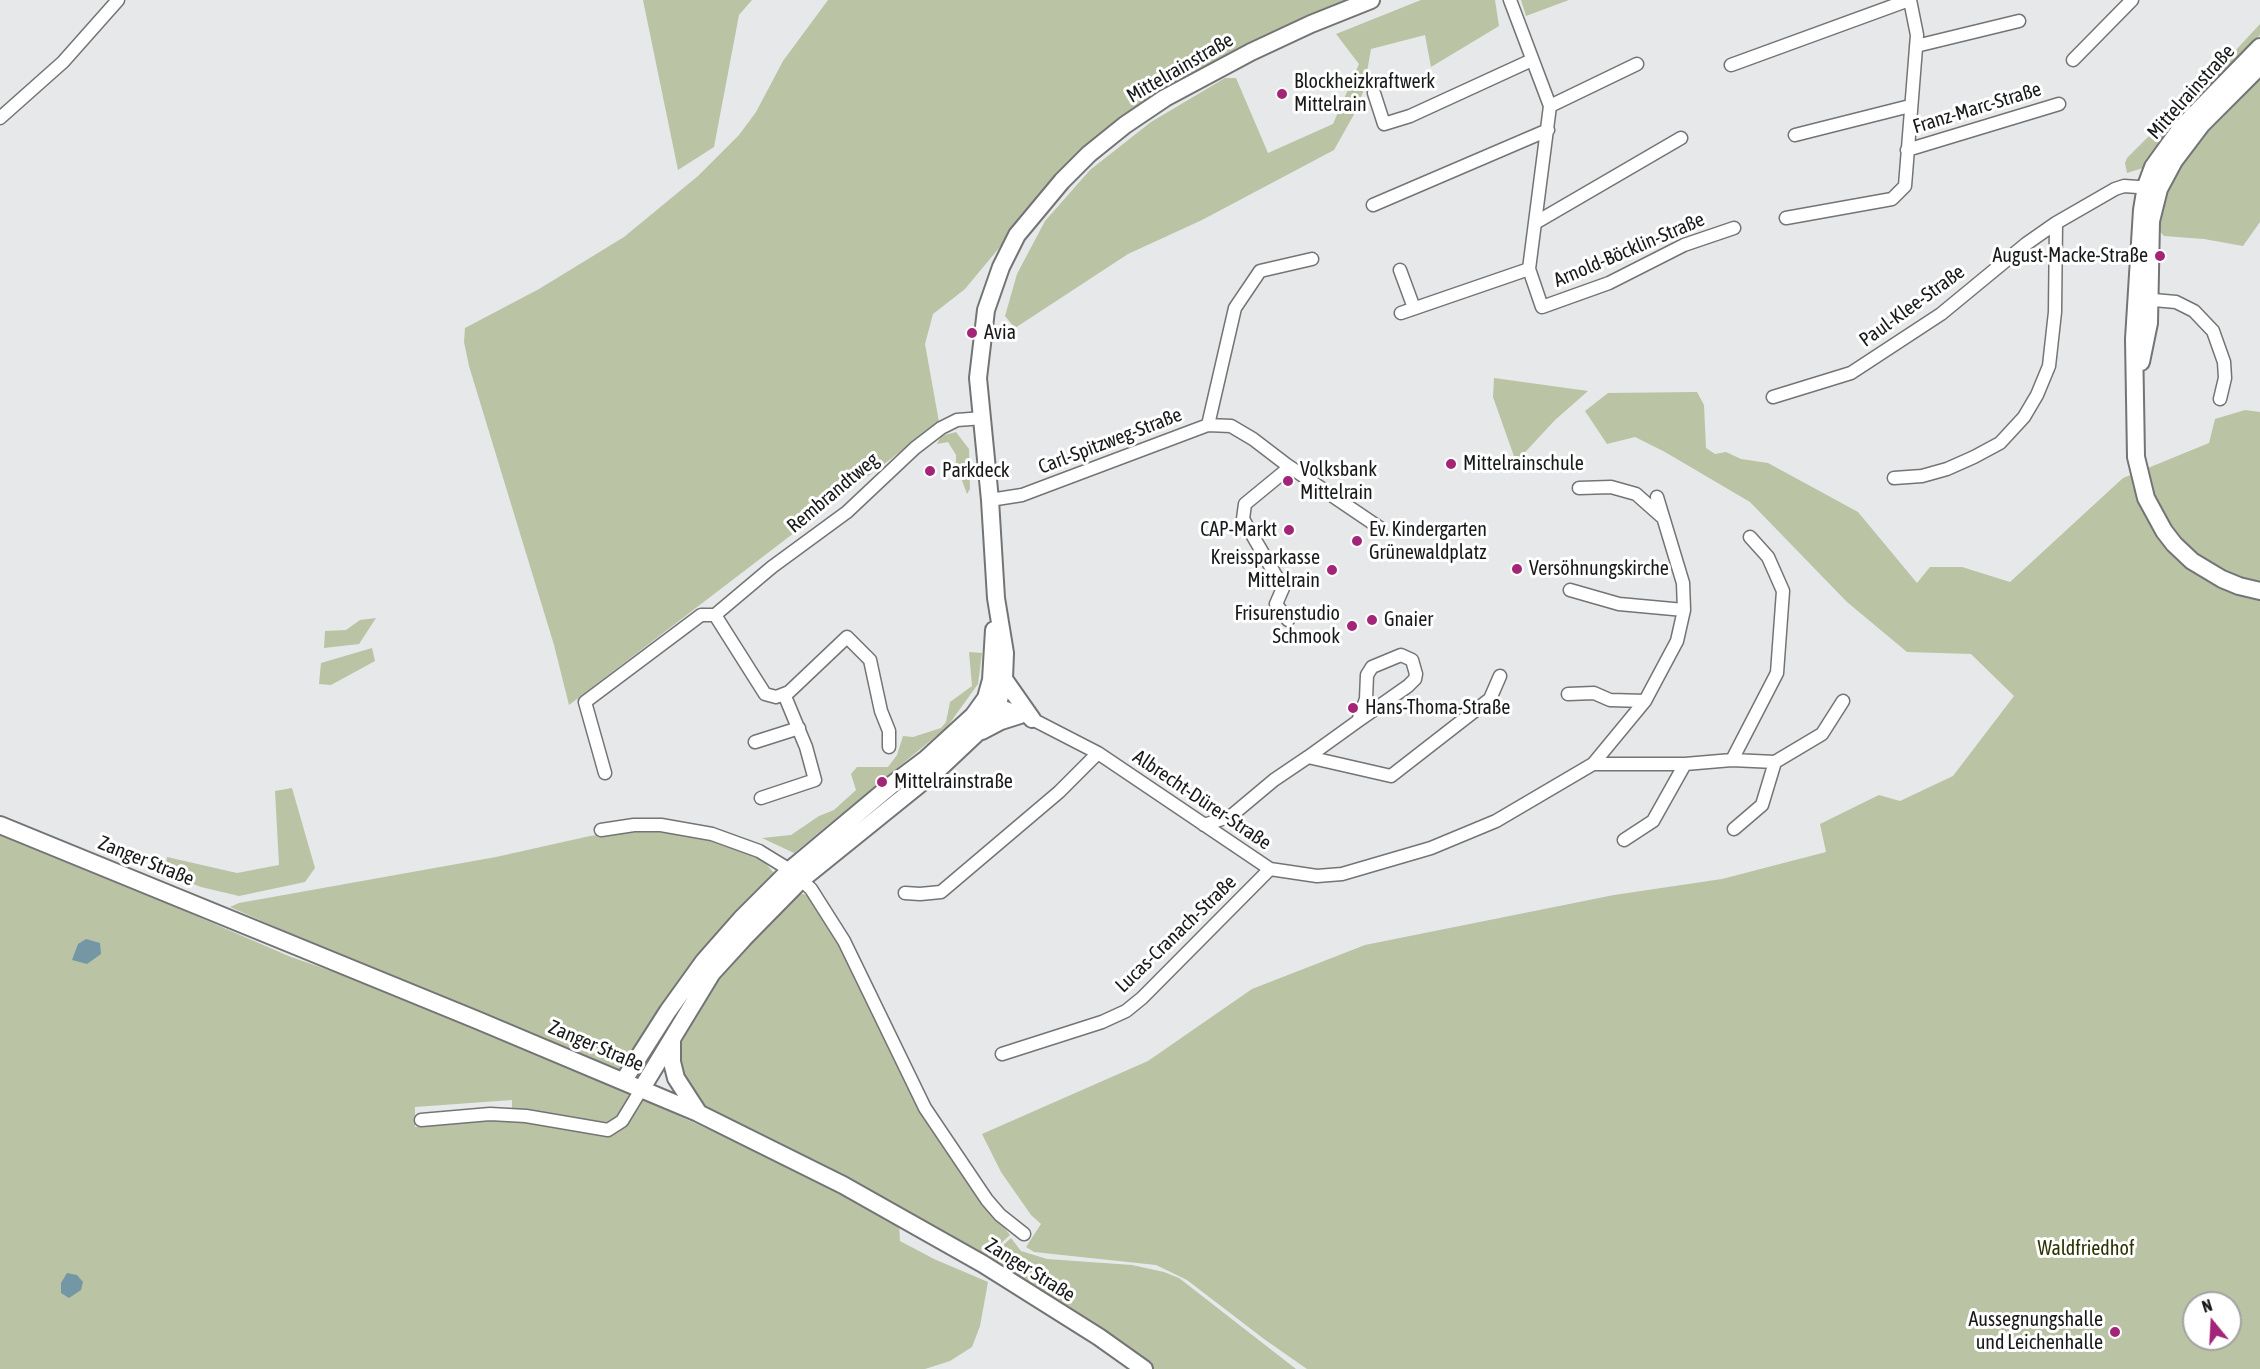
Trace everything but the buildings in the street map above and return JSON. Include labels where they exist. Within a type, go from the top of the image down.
[{"type":"street","points":[[0,118],[63,62],[118,0]]},
{"type":"street","name":"Mittelrainstraße","points":[[642,1088],[712,973],[795,875],[941,767],[976,734],[1004,679],[1005,652],[996,598],[990,500],[978,378],[986,310],[1000,267],[1017,235],[1062,181],[1089,154],[1125,125],[1165,98],[1251,52],[1311,24],[1371,0]]},
{"type":"street","name":"Arnold-Böcklin-Straße","points":[[1510,0],[1550,106],[1529,269],[1542,307],[1610,283],[1684,245],[1734,228]]},
{"type":"street","name":"Franz-Marc-Straße","points":[[1731,65],[1910,0],[1917,35],[1905,186],[1892,199],[1786,218]]},
{"type":"street","points":[[2073,60],[2132,0]]},
{"type":"street","points":[[1916,46],[2019,21]]},
{"type":"street","name":"Mittelrainstraße","points":[[2260,47],[2181,128],[2153,167],[2152,188],[2139,243],[2144,299],[2149,323],[2136,380],[2136,457],[2146,498],[2153,513],[2174,544],[2192,561],[2222,579],[2260,591]]},
{"type":"street","points":[[1374,93],[1384,124],[1410,116],[1532,60]]},
{"type":"street","points":[[1550,106],[1637,64]]},
{"type":"street","name":"Mittelrainstraße","points":[[2152,188],[2202,124],[2260,66]]},
{"type":"street","name":"Franz-Marc-Straße","points":[[1907,150],[2059,104]]},
{"type":"street","name":"Franz-Marc-Straße","points":[[1796,135],[1910,106]]},
{"type":"street","points":[[1373,205],[1548,129]]},
{"type":"street","points":[[1535,223],[1681,138]]},
{"type":"street","name":"Paul-Klee-Straße","points":[[1773,397],[1851,373],[1941,314],[2026,244],[2115,189],[2124,186],[2152,188]]},
{"type":"street","points":[[1894,478],[1922,476],[1947,469],[1974,457],[2000,443],[2024,417],[2037,395],[2049,366],[2055,312],[2056,224]]},
{"type":"street","name":"Carl-Spitzweg-Straße","points":[[1208,425],[1235,308],[1260,271],[1312,259]]},
{"type":"street","name":"Arnold-Böcklin-Straße","points":[[1401,313],[1529,269]]},
{"type":"street","points":[[1400,270],[1414,308]]},
{"type":"street","points":[[2144,299],[2176,302],[2194,310],[2213,331],[2224,362],[2225,378],[2220,399]]},
{"type":"street","name":"Rembrandtweg","points":[[605,773],[585,702],[701,615],[715,615],[772,567],[847,512],[915,448],[941,428],[957,420],[983,418]]},
{"type":"street","name":"Carl-Spitzweg-Straße","points":[[990,500],[1022,495],[1208,425],[1231,426],[1380,528]]},
{"type":"street","points":[[1288,620],[1276,604],[1283,588],[1243,519],[1245,504],[1290,467]]},
{"type":"street","points":[[1579,488],[1611,487],[1636,494],[1662,517]]},
{"type":"street","name":"Albrecht-Dürer-Straße","points":[[992,702],[1098,753],[1270,869],[1317,876],[1342,874],[1431,848],[1496,821],[1593,764],[1645,701],[1677,641],[1684,610],[1683,583],[1657,497]]},
{"type":"street","points":[[1732,760],[1776,672],[1783,591],[1768,557],[1750,537]]},
{"type":"street","points":[[1570,590],[1619,604],[1684,610]]},
{"type":"street","name":"Mittelrainstraße","points":[[992,702],[991,680],[996,598]]},
{"type":"street","points":[[715,615],[765,694],[776,697],[789,692],[846,637],[870,660],[881,711],[889,731],[889,747]]},
{"type":"street","points":[[1204,825],[1231,816],[1249,800],[1358,721],[1415,679],[1412,660],[1401,656],[1372,667],[1367,675],[1366,699],[1358,721]]},
{"type":"street","points":[[1308,757],[1390,776],[1490,699],[1500,676]]},
{"type":"street","points":[[976,734],[1000,721],[1026,717],[1004,679]]},
{"type":"street","points":[[1568,694],[1594,693],[1610,700],[1645,701]]},
{"type":"street","points":[[761,798],[815,780],[799,728],[784,694]]},
{"type":"street","points":[[1593,764],[1685,764],[1732,760],[1775,762],[1822,734],[1843,701]]},
{"type":"street","name":"Mittelrainstraße","points":[[624,1080],[668,1011],[704,961],[741,919],[795,875],[992,702]]},
{"type":"street","points":[[756,742],[799,728]]},
{"type":"street","points":[[905,892],[920,894],[941,892],[1059,792],[1098,753]]},
{"type":"street","points":[[1734,829],[1762,805],[1775,762]]},
{"type":"street","points":[[1624,840],[1653,821],[1685,764]]},
{"type":"street","name":"Zanger Straße","points":[[0,825],[624,1080],[698,1113],[843,1185],[983,1264],[1099,1337],[1144,1369]]},
{"type":"street","points":[[601,830],[634,825],[661,825],[712,834],[759,851],[795,875],[811,889],[844,941],[925,1108],[987,1200],[1000,1215],[1024,1234]]},
{"type":"street","name":"Lucas-Cranach-Straße","points":[[1002,1054],[1102,1022],[1126,1011],[1142,998],[1270,869]]},
{"type":"street","points":[[672,1038],[672,1062],[676,1078],[698,1113]]},
{"type":"street","points":[[421,1120],[490,1114],[526,1116],[608,1130],[622,1121],[642,1088]]},
{"type":"green space","points":[[643,0],[752,0],[739,15],[714,147],[678,170]]},
{"type":"green space","points":[[828,0],[1352,0],[1258,39],[1208,67],[1084,149],[1043,190],[1014,230],[965,289],[933,314],[925,344],[939,422],[569,705],[554,645],[469,366],[464,342],[465,328],[539,289],[624,237],[698,176],[739,135],[756,112],[783,61]]},
{"type":"green space","points":[[1421,0],[1495,0],[1499,26],[1431,67],[1425,35],[1371,49],[1364,89],[1357,109],[1334,150],[1202,220],[1128,254],[1015,328],[1005,316],[1017,274],[1045,221],[1090,170],[1151,122],[1225,78],[1236,78],[1268,153],[1333,124],[1359,64],[1336,34]]},
{"type":"green space","points":[[1521,0],[1569,0],[1526,16]]},
{"type":"green space","points":[[2260,24],[2260,35],[2166,137],[2143,168],[2127,173],[2125,163],[2127,158],[2150,135],[2160,131],[2179,107],[2211,77]]},
{"type":"green space","points":[[2260,72],[2260,222],[2243,246],[2204,239],[2164,236],[2156,227],[2167,185],[2199,136]]},
{"type":"green space","points":[[1494,378],[1588,391],[1555,420],[1516,462],[1493,397]]},
{"type":"green space","name":"Waldfriedhof","points":[[1697,392],[1704,405],[1706,448],[1715,454],[1726,452],[1741,459],[1768,463],[1858,512],[1917,583],[1930,567],[1962,567],[2010,582],[2123,478],[2133,474],[2160,535],[2260,596],[2260,1369],[1307,1369],[1187,1280],[1156,1265],[1034,1252],[1026,1247],[1041,1224],[1031,1215],[1001,1172],[982,1134],[1148,1061],[1252,989],[1365,945],[1614,895],[1722,879],[1826,852],[1820,824],[1879,795],[1900,801],[1953,776],[2014,696],[1971,654],[1907,652],[1847,602],[1750,502],[1635,437],[1607,444],[1585,411],[1608,393]]},
{"type":"green space","points":[[2245,410],[2260,412],[2260,585],[2243,581],[2191,552],[2156,508],[2143,470],[2209,443],[2215,419]]},
{"type":"green space","points":[[956,432],[969,449],[970,489],[967,494],[956,464],[956,455],[948,442],[937,444],[941,436]]},
{"type":"green space","points":[[376,618],[359,644],[324,648],[325,631],[346,630],[360,620]]},
{"type":"green space","points":[[372,648],[375,661],[331,685],[319,684],[321,663]]},
{"type":"green space","points":[[969,652],[982,653],[978,684],[947,727],[794,853],[762,838],[791,835],[819,816],[834,810],[856,790],[851,774],[857,767],[888,767],[897,755],[903,736],[913,737],[941,728],[946,722],[950,702],[972,686]]},
{"type":"green space","points":[[292,788],[315,868],[305,882],[239,896],[201,887],[165,873],[167,857],[237,873],[279,865],[275,791]]},
{"type":"green space","points":[[645,828],[701,836],[759,856],[775,874],[621,1070],[409,986],[230,907],[239,903],[496,857],[590,836]]},
{"type":"green space","points":[[0,831],[291,957],[398,994],[743,1145],[899,1224],[900,1241],[934,1259],[988,1282],[980,1326],[972,1347],[950,1361],[925,1369],[0,1369]],"holes":[[[512,1100],[512,1118],[415,1127],[415,1107]]]},
{"type":"green space","points":[[795,894],[804,894],[817,902],[976,1192],[1010,1235],[984,1259],[706,1111],[681,1077],[680,1049],[685,1030],[703,998],[739,953]]},
{"type":"green space","points":[[1011,1238],[1021,1251],[1047,1259],[1132,1265],[1179,1278],[1296,1369],[1154,1369],[1093,1326],[987,1260]]},
{"type":"water","points":[[86,939],[100,943],[101,954],[87,964],[72,960],[78,944]]},
{"type":"water","points":[[67,1273],[77,1275],[83,1282],[81,1290],[69,1298],[61,1293],[61,1283]]},
{"type":"place","name":"Blockheizkraftwerk Mittelrain","points":[[1282,94]]},
{"type":"place","name":"August-Macke-Straße","points":[[2160,256]]},
{"type":"place","name":"Avia","points":[[972,333]]},
{"type":"place","name":"Mittelrainschule","points":[[1451,464]]},
{"type":"place","name":"Parkdeck","points":[[930,471]]},
{"type":"place","name":"Volksbank Mittelrain","points":[[1288,481]]},
{"type":"place","name":"CAP-Markt","points":[[1289,530]]},
{"type":"place","name":"Ev. Kindergarten Grünewaldplatz","points":[[1357,541]]},
{"type":"place","name":"Versöhnungskirche","points":[[1517,569]]},
{"type":"place","name":"Kreissparkasse Mittelrain","points":[[1332,570]]},
{"type":"place","name":"Gnaier","points":[[1372,620]]},
{"type":"place","name":"Frisurenstudio Schmook","points":[[1352,626]]},
{"type":"place","name":"Hans-Thoma-Straße","points":[[1353,708]]},
{"type":"place","name":"Mittelrainstraße","points":[[882,782]]},
{"type":"place","name":"Aussegnungshalle und Leichenhalle","points":[[2115,1332]]}]
